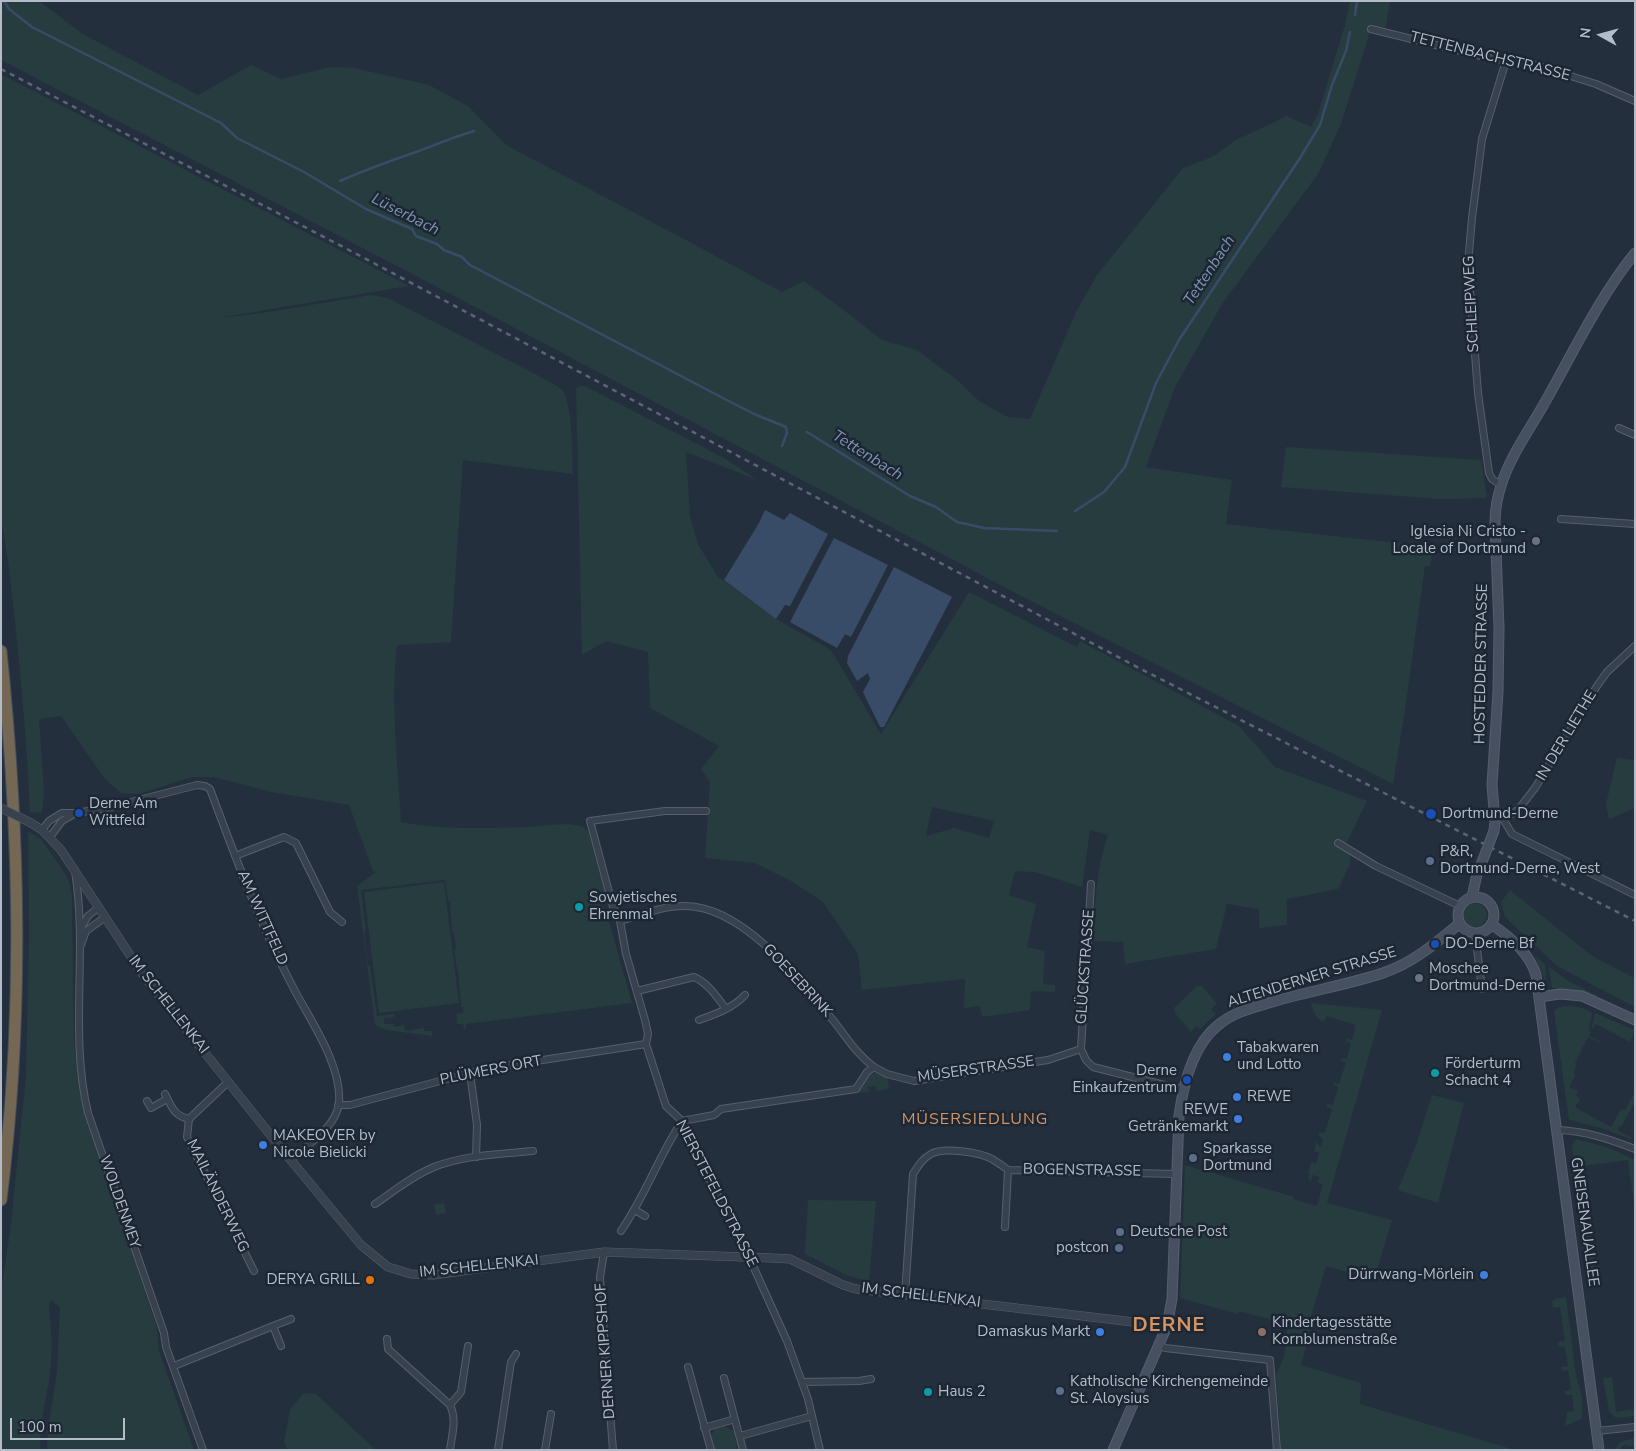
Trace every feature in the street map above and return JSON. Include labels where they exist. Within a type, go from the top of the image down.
[{"type":"highway","points":[[1,651],[8,713],[16,827],[18,947],[12,1098],[1,1200]]},
{"type":"main road","name":"HOSTEDDER STRASSE","points":[[1472,897],[1477,874],[1498,817],[1492,785],[1500,628],[1495,523],[1501,485],[1519,447],[1584,332],[1612,284],[1635,253]]},
{"type":"main road","points":[[1472,897],[1485,899],[1491,905],[1494,914],[1491,924],[1485,930],[1475,933],[1466,930],[1460,923],[1458,915],[1460,906],[1472,897]]},
{"type":"main road","name":"ALTENDERNER STRASSE","points":[[1113,1450],[1167,1326],[1172,1299],[1179,1116],[1184,1090],[1202,1045],[1215,1027],[1239,1011],[1384,973],[1413,959],[1447,935],[1460,923]]},
{"type":"main road","name":"GNEISENAUALLEE","points":[[1491,924],[1511,940],[1528,958],[1536,975],[1600,1450]]},
{"type":"main road","points":[[1539,997],[1560,994],[1582,996],[1635,1020]]},
{"type":"street","name":"TETTENBACHSTRASSE","points":[[1371,28],[1506,61],[1545,68],[1596,84],[1635,102]]},
{"type":"street","name":"SCHLEIPWEG","points":[[1501,485],[1490,477],[1488,473],[1478,393],[1468,264],[1482,140],[1506,61]]},
{"type":"street","points":[[1619,428],[1635,435]]},
{"type":"street","points":[[1561,519],[1635,524]]},
{"type":"street","name":"IN DER LIETHE","points":[[1498,817],[1510,815],[1524,803],[1597,686],[1607,672],[1635,646]]},
{"type":"street","name":"AM WITTFELD","points":[[42,830],[59,814],[108,808],[197,785],[210,789],[264,928],[320,1036],[332,1065],[337,1086],[338,1105]]},
{"type":"street","name":"IM SCHELLENKAI","points":[[1,808],[42,830],[61,850],[143,975],[291,1160],[367,1251],[388,1267],[411,1274],[433,1275],[604,1252],[790,1259],[843,1285],[856,1289],[1167,1326]]},
{"type":"street","name":"NIERSTEFELDSTRASSE","points":[[706,812],[665,811],[590,821],[613,907],[620,921],[626,954],[648,1034],[646,1044],[666,1106],[682,1121],[788,1340],[812,1416],[820,1450]]},
{"type":"street","points":[[50,837],[62,821],[75,813]]},
{"type":"street","points":[[1498,817],[1512,834],[1635,895]]},
{"type":"street","points":[[235,856],[279,838],[290,839],[296,843],[330,912],[342,922]]},
{"type":"street","points":[[1338,844],[1376,866],[1460,906]]},
{"type":"street","name":"WOLDENMEY","points":[[74,871],[79,904],[80,946],[78,1047],[88,1113],[164,1333],[166,1347],[203,1450]]},
{"type":"street","name":"GLÜCKSTRASSE","points":[[1081,1049],[1091,884]]},
{"type":"street","name":"GOESEBRINK","points":[[620,921],[671,907],[685,906],[701,907],[721,914],[737,924],[778,958],[804,985],[862,1058],[874,1067]]},
{"type":"street","points":[[79,931],[83,921],[98,908]]},
{"type":"street","points":[[80,946],[86,930],[104,918]]},
{"type":"street","points":[[1475,933],[1482,990]]},
{"type":"street","points":[[637,991],[694,977],[701,980],[714,992],[726,1009]]},
{"type":"street","points":[[699,1020],[726,1009],[745,995]]},
{"type":"street","name":"PLÜMERS ORT","points":[[338,1105],[350,1105],[470,1073],[504,1066],[646,1044]]},
{"type":"street","points":[[1081,1049],[1086,1060],[1093,1067],[1184,1090]]},
{"type":"street","name":"MÜSERSTRASSE","points":[[874,1067],[886,1074],[914,1081],[1048,1060],[1081,1049]]},
{"type":"street","points":[[621,1231],[635,1210],[682,1121],[714,1114],[721,1109],[856,1089],[867,1072],[874,1067]]},
{"type":"street","points":[[470,1073],[477,1125],[476,1157]]},
{"type":"street","name":"MAILÄNDERWEG","points":[[228,1082],[189,1119],[187,1131],[189,1141],[254,1271]]},
{"type":"street","name":"MAILÄNDERWEG","points":[[147,1101],[151,1108],[166,1096],[175,1113],[180,1117],[189,1119]]},
{"type":"street","points":[[291,1160],[329,1125],[338,1105]]},
{"type":"street","points":[[1558,1130],[1595,1134],[1635,1149]]},
{"type":"street","name":"BOGENSTRASSE","points":[[905,1295],[912,1174],[920,1162],[932,1153],[940,1150],[979,1154],[991,1158],[1008,1170],[1176,1174]]},
{"type":"street","points":[[375,1204],[423,1172],[451,1162],[476,1157],[533,1151]]},
{"type":"street","points":[[1005,1227],[1008,1170]]},
{"type":"street","points":[[635,1210],[644,1216]]},
{"type":"street","name":"DERNER KIPPSHOF","points":[[604,1252],[600,1277],[613,1450]]},
{"type":"street","points":[[174,1366],[291,1320]]},
{"type":"street","points":[[273,1326],[281,1346]]},
{"type":"street","points":[[387,1339],[388,1348],[450,1406],[454,1413],[450,1450]]},
{"type":"street","points":[[1159,1345],[1166,1348],[1270,1360],[1277,1450]]},
{"type":"street","points":[[450,1406],[461,1392],[468,1346]]},
{"type":"street","points":[[498,1450],[511,1362],[516,1354]]},
{"type":"street","points":[[688,1367],[711,1450]]},
{"type":"street","points":[[724,1378],[743,1450]]},
{"type":"street","points":[[802,1382],[871,1379]]},
{"type":"street","points":[[545,1450],[551,1414]]},
{"type":"street","points":[[740,1436],[812,1416]]},
{"type":"street","points":[[704,1428],[735,1419]]},
{"type":"street","points":[[1597,1431],[1635,1426]]},
{"type":"green space","points":[[1,1],[39,1],[83,34],[198,95],[251,65],[281,79],[331,67],[354,68],[429,85],[468,106],[506,145],[782,292],[804,281],[882,340],[917,350],[956,379],[979,401],[1008,417],[1030,419],[1076,312],[1097,275],[1183,168],[1212,157],[1236,140],[1287,116],[1311,127],[1318,114],[1345,25],[1350,1],[1390,1],[1385,32],[1371,29],[1341,124],[1318,174],[1222,304],[1175,387],[1146,467],[1232,480],[1226,524],[1433,547],[1430,566],[1425,566],[1393,784],[1025,598],[443,290],[1,60]]},
{"type":"green space","points":[[1,74],[409,286],[218,318],[262,313],[371,295],[388,298],[548,381],[563,391],[569,408],[573,474],[463,460],[451,642],[397,645],[394,711],[401,822],[447,827],[527,827],[562,824],[585,828],[589,833],[607,899],[600,901],[608,918],[632,1003],[466,1024],[466,1029],[464,1029],[463,1024],[457,1024],[456,1014],[463,1013],[463,1007],[461,1007],[450,901],[448,901],[445,880],[361,890],[368,966],[370,966],[377,1016],[394,1014],[394,1017],[384,1018],[384,1024],[394,1024],[395,1027],[404,1025],[405,1031],[424,1028],[425,1031],[432,1031],[432,1036],[386,1030],[375,1025],[357,886],[376,872],[373,871],[349,805],[271,792],[214,777],[192,777],[139,794],[121,793],[105,779],[61,716],[39,719],[44,790],[42,813],[30,812],[18,646],[6,545],[1,520]]},
{"type":"green space","points":[[585,386],[726,459],[757,480],[686,452],[690,516],[698,544],[717,576],[776,619],[831,650],[881,734],[969,592],[1077,647],[1080,641],[1239,726],[1275,767],[1367,801],[1347,842],[1351,862],[1338,889],[1287,899],[1287,925],[1259,928],[1259,909],[1227,904],[1216,949],[1125,964],[1123,942],[1093,941],[1095,901],[1101,861],[1108,835],[1090,830],[1082,887],[1035,872],[1015,871],[1009,895],[1036,904],[1027,947],[1045,951],[1043,984],[1055,985],[1055,992],[1031,991],[1030,1010],[982,1017],[980,1006],[964,1008],[965,979],[862,990],[858,954],[823,902],[791,881],[755,863],[705,858],[710,782],[701,769],[719,746],[650,708],[648,652],[606,641],[582,655],[576,388]],"holes":[[[932,807],[994,821],[989,838],[954,828],[926,836]]]},
{"type":"green space","points":[[1286,447],[1481,460],[1487,498],[1439,499],[1281,487]]},
{"type":"green space","points":[[1617,758],[1635,760],[1635,808],[1609,819],[1606,804]]},
{"type":"green space","points":[[28,831],[42,840],[68,878],[72,894],[74,1046],[83,1090],[119,1201],[115,1202],[157,1328],[159,1351],[194,1450],[47,1450],[48,1430],[57,1372],[60,1307],[51,1300],[49,1304],[52,1345],[50,1375],[41,1424],[40,1450],[1,1450],[1,1293],[11,1224],[26,1076],[29,938]]},
{"type":"green space","points":[[444,882],[459,1003],[379,1013],[364,892]]},
{"type":"green space","points":[[1510,890],[1592,956],[1635,978],[1635,1007],[1557,966],[1505,917],[1501,902]]},
{"type":"green space","points":[[1475,903],[1480,904],[1486,910],[1486,920],[1480,926],[1475,927],[1470,926],[1464,920],[1463,915],[1464,910],[1470,904]]},
{"type":"green space","points":[[1535,956],[1545,964],[1546,983]]},
{"type":"green space","points":[[1549,967],[1570,982],[1598,996],[1597,998],[1583,992],[1552,988]]},
{"type":"green space","points":[[1197,986],[1202,986],[1217,1004],[1211,1009],[1216,1014],[1200,1029],[1196,1026],[1191,1032],[1175,1013],[1174,1008]]},
{"type":"green space","points":[[1311,1003],[1382,1010],[1327,1203],[1392,1220],[1374,1280],[1326,1266],[1309,1323],[1309,1337],[1301,1365],[1361,1383],[1360,1404],[1515,1450],[1281,1450],[1276,1374],[1284,1357],[1288,1324],[1239,1311],[1238,1314],[1180,1298],[1185,1165],[1294,1197],[1293,1199],[1317,1206],[1323,1184],[1316,1182],[1319,1177],[1313,1175],[1311,1179],[1313,1181],[1308,1179],[1310,1174],[1308,1173],[1311,1162],[1316,1164],[1319,1153],[1314,1151],[1316,1142],[1321,1147],[1323,1140],[1319,1132],[1325,1133],[1332,1109],[1327,1107],[1327,1104],[1333,1105],[1338,1087],[1333,1085],[1334,1082],[1339,1084],[1346,1062],[1340,1061],[1341,1058],[1347,1059],[1351,1043],[1346,1041],[1347,1038],[1352,1040],[1356,1025],[1326,1016],[1324,1022],[1318,1019]]},
{"type":"green space","points":[[1565,1006],[1579,1007],[1592,1013],[1589,1036],[1602,1043],[1588,1037],[1575,1063],[1577,1065],[1574,1072],[1575,1076],[1569,1087],[1578,1091],[1576,1095],[1580,1099],[1575,1107],[1611,1127],[1621,1109],[1625,1110],[1635,1092],[1635,1102],[1621,1127],[1618,1126],[1618,1131],[1631,1139],[1601,1128],[1569,1120],[1554,1012],[1557,1008]]},
{"type":"green space","points":[[1595,1013],[1635,1030],[1630,1042],[1596,1024],[1591,1030]]},
{"type":"green space","points":[[875,1073],[888,1077],[889,1089],[876,1091],[875,1086],[868,1087],[869,1092],[859,1093],[858,1089],[868,1075]]},
{"type":"green space","points":[[1432,1095],[1464,1103],[1438,1203],[1398,1190],[1417,1142]]},
{"type":"green space","points":[[1576,1139],[1607,1147],[1635,1160],[1635,1212],[1628,1160],[1582,1166],[1594,1269],[1591,1270],[1592,1273],[1590,1274],[1572,1145]]},
{"type":"green space","points":[[808,1200],[876,1201],[869,1282],[846,1275],[805,1254]]},
{"type":"green space","points":[[444,1203],[446,1213],[436,1215],[434,1205]]},
{"type":"green space","points":[[1566,1297],[1576,1376],[1583,1409],[1581,1419],[1565,1426],[1567,1412],[1574,1411],[1572,1395],[1565,1395],[1565,1391],[1571,1390],[1568,1370],[1562,1371],[1561,1367],[1568,1366],[1565,1346],[1559,1347],[1558,1342],[1565,1341],[1560,1307],[1553,1308],[1552,1301]]},
{"type":"green space","points":[[1612,1377],[1616,1412],[1635,1409],[1635,1416],[1616,1418],[1609,1411],[1603,1378]]},
{"type":"green space","points":[[304,1393],[316,1394],[376,1450],[288,1450],[284,1443],[290,1409]]},
{"type":"green space","points":[[724,1426],[733,1430],[737,1445],[736,1450],[714,1450],[711,1435],[715,1429]]},
{"type":"green space","points":[[1635,1438],[1635,1446],[1624,1445],[1615,1450],[1620,1442]]},
{"type":"water","points":[[765,510],[784,520],[790,513],[828,534],[790,606],[785,605],[776,619],[724,580]]},
{"type":"water","points":[[834,538],[888,565],[851,637],[845,634],[837,648],[790,622]]},
{"type":"water","points":[[894,567],[952,597],[884,727],[880,727],[863,692],[870,679],[868,673],[857,681],[847,663],[848,656]]},
{"type":"waterway","name":"Lüserbach","points":[[4,1],[9,9],[32,27],[221,123],[237,138],[304,172],[366,209],[412,229],[416,236],[462,257],[470,265],[754,414],[786,427],[787,433],[782,446]]},
{"type":"waterway","name":"Tettenbach","points":[[1355,15],[1357,1]]},
{"type":"waterway","name":"Tettenbach","points":[[1075,511],[1104,492],[1125,467],[1156,383],[1179,340],[1320,125],[1332,85],[1346,51],[1350,32]]},
{"type":"waterway","points":[[340,181],[474,131]]},
{"type":"waterway","name":"Tettenbach","points":[[807,432],[910,496],[936,507],[957,522],[984,528],[1057,531]]},
{"type":"railway","points":[[1,69],[347,249],[1139,668],[1635,921]]},
{"type":"place","name":"Iglesia Ni Cristo - Locale of Dortmund","points":[[1536,541]]},
{"type":"place","name":"Derne Am Wittfeld","points":[[79,813]]},
{"type":"place","name":"Dortmund-Derne","points":[[1431,814]]},
{"type":"place","name":"P&R, Dortmund-Derne, West","points":[[1430,861]]},
{"type":"place","name":"Sowjetisches Ehrenmal","points":[[579,907]]},
{"type":"place","name":"DO-Derne Bf","points":[[1435,944]]},
{"type":"place","name":"Moschee Dortmund-Derne","points":[[1419,978]]},
{"type":"place","name":"Tabakwaren und Lotto","points":[[1227,1057]]},
{"type":"place","name":"Förderturm Schacht 4","points":[[1435,1073]]},
{"type":"place","name":"Derne Einkaufzentrum","points":[[1187,1080]]},
{"type":"place","name":"REWE","points":[[1237,1097]]},
{"type":"place","name":"REWE Getränkemarkt","points":[[1238,1119]]},
{"type":"place","name":"MAKEOVER by Nicole Bielicki","points":[[263,1145]]},
{"type":"place","name":"Sparkasse Dortmund","points":[[1193,1158]]},
{"type":"place","name":"Deutsche Post","points":[[1120,1232]]},
{"type":"place","name":"postcon","points":[[1119,1248]]},
{"type":"place","name":"Dürrwang-Mörlein","points":[[1484,1275]]},
{"type":"place","name":"DERYA GRILL","points":[[370,1280]]},
{"type":"place","name":"Damaskus Markt","points":[[1100,1332]]},
{"type":"place","name":"Kindertagesstätte Kornblumenstraße","points":[[1262,1332]]},
{"type":"place","name":"Katholische Kirchengemeinde St. Aloysius","points":[[1060,1391]]},
{"type":"place","name":"Haus 2","points":[[928,1392]]},
{"type":"district","name":"MÜSERSIEDLUNG","points":[[975,1120]]},
{"type":"district","name":"DERNE","points":[[1169,1326]]}]
